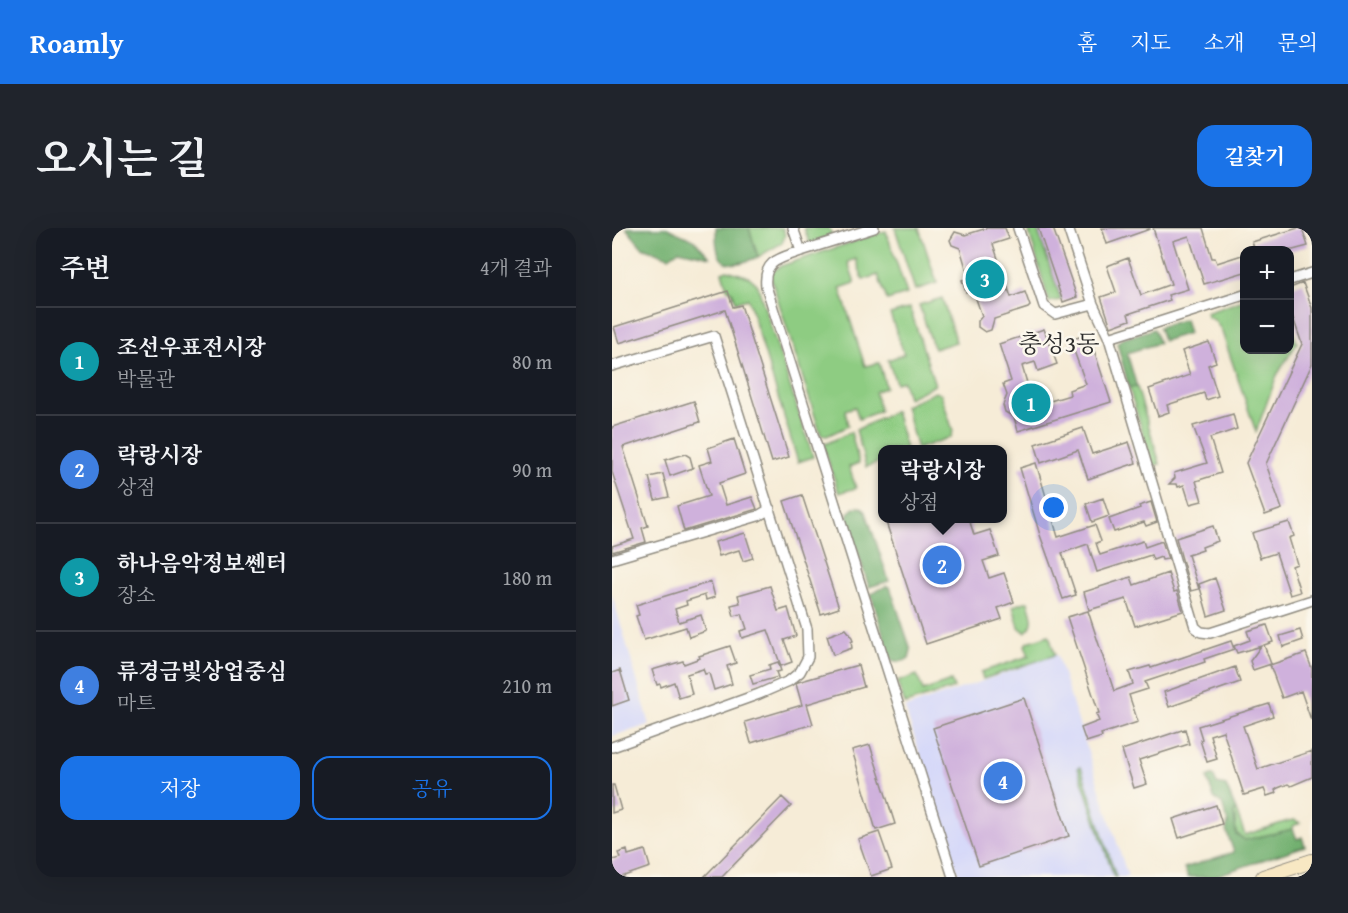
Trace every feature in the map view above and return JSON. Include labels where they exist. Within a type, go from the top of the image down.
[{"type":"main road","points":[[1263,877],[1312,861]]},
{"type":"street","points":[[793,228],[801,252]]},
{"type":"street","points":[[874,228],[779,259],[770,264],[765,274],[766,286],[953,877]]},
{"type":"street","points":[[1018,228],[1044,306],[1055,314],[1093,304]]},
{"type":"street","points":[[1068,228],[1093,304],[1109,338],[1195,627],[1201,632],[1210,633],[1312,600]]},
{"type":"street","points":[[1294,279],[1312,273]]},
{"type":"street","points":[[1109,338],[1240,297]]},
{"type":"street","points":[[612,366],[714,336],[807,628],[808,657],[800,672],[789,681],[612,747]]},
{"type":"street","points":[[612,559],[758,516],[770,509]]},
{"type":"shaded area","points":[[612,594],[650,725],[612,736]]},
{"type":"shaded area","points":[[1057,655],[1128,877],[959,877],[905,708]]},
{"type":"green space","points":[[626,228],[667,228],[694,240],[710,257],[679,250],[669,257],[642,247]]},
{"type":"green space","points":[[716,228],[749,228],[758,257],[737,263],[724,261],[717,250]]},
{"type":"green space","points":[[749,228],[783,228],[785,236],[782,243],[758,257]]},
{"type":"green space","points":[[804,228],[829,228],[833,238],[810,245]]},
{"type":"green space","points":[[895,228],[919,228],[937,283],[915,290]]},
{"type":"green space","points":[[1028,228],[1037,228],[1061,300],[1049,302]]},
{"type":"green space","points":[[886,231],[907,294],[887,300],[878,275],[863,280],[856,259],[848,262],[855,283],[840,288],[865,366],[879,363],[886,387],[875,392],[880,411],[859,419],[855,407],[845,410],[848,426],[827,436],[821,435],[771,278],[772,272],[781,266]]},
{"type":"green space","points":[[727,270],[749,277],[757,284],[813,457],[798,462],[748,299],[736,302],[732,291],[727,288],[722,272]]},
{"type":"green space","points":[[942,298],[956,342],[934,349],[919,305]]},
{"type":"green space","points":[[1240,301],[1240,354],[1290,354],[1277,375],[1256,432],[1221,329],[1206,313]]},
{"type":"green space","points":[[910,308],[935,385],[908,398],[903,381],[896,383],[888,360],[904,354],[890,314]]},
{"type":"green space","points":[[1185,319],[1189,333],[1163,341],[1159,327]]},
{"type":"green space","points":[[1154,329],[1159,343],[1127,353],[1137,387],[1129,388],[1117,343],[1122,339]]},
{"type":"green space","points":[[1137,387],[1160,464],[1153,466],[1129,388]]},
{"type":"green space","points":[[935,392],[941,394],[953,431],[951,437],[928,445],[916,445],[905,406]]},
{"type":"green space","points":[[895,411],[905,445],[878,445],[878,462],[866,467],[856,430]]},
{"type":"green space","points":[[851,432],[859,463],[849,467],[856,488],[839,493],[823,445]]},
{"type":"green space","points":[[859,507],[866,512],[889,581],[869,587],[847,519],[848,513]]},
{"type":"green space","points":[[886,586],[890,587],[911,650],[909,658],[899,662],[891,660],[871,594]]},
{"type":"green space","points":[[1028,602],[1032,622],[1025,632],[1019,627],[1013,606]]},
{"type":"green space","points":[[1049,635],[1055,655],[983,679],[981,672],[1029,656],[1025,645]]},
{"type":"green space","points":[[917,675],[923,691],[951,681],[954,688],[905,704],[897,682]]},
{"type":"green space","points":[[1081,767],[1116,877],[1114,877],[1078,768]]},
{"type":"green space","points":[[1213,775],[1217,784],[1226,786],[1236,810],[1234,812],[1236,834],[1245,840],[1293,829],[1297,839],[1302,837],[1305,846],[1212,877],[1188,877],[1184,868],[1234,852],[1226,830],[1228,823],[1222,804],[1214,798],[1207,778]]},
{"type":"green space","points":[[1236,810],[1245,835],[1288,821],[1295,820],[1300,823],[1293,826],[1293,829],[1245,840],[1236,833],[1234,812]]},
{"type":"building","points":[[987,228],[1005,228],[1009,239],[993,244],[1011,297],[1025,292],[1030,306],[994,319],[991,330],[985,332],[978,327],[978,321],[982,316],[973,290],[966,292],[962,280],[969,278],[960,248],[952,245],[950,240],[955,232],[965,235]]},
{"type":"building","points":[[1038,228],[1053,228],[1077,297],[1063,302]]},
{"type":"building","points":[[1102,228],[1150,228],[1150,229],[1107,244]]},
{"type":"building","points":[[1153,228],[1203,228],[1212,258],[1215,258],[1217,263],[1240,256],[1240,273],[1204,284],[1189,236],[1173,241],[1188,289],[1168,295],[1170,300],[1128,314],[1130,320],[1111,327],[1101,297],[1116,292],[1107,266],[1128,258],[1141,295],[1171,284]]},
{"type":"building","points":[[1302,228],[1308,246],[1294,250],[1294,246],[1254,246],[1252,242]]},
{"type":"building","points":[[1303,283],[1312,308],[1312,364],[1266,464],[1282,509],[1265,515],[1246,463],[1302,344],[1294,321],[1294,286]]},
{"type":"building","points":[[728,291],[733,307],[741,305],[789,457],[772,462],[725,310],[619,343],[614,327]]},
{"type":"building","points":[[1044,329],[1057,364],[1038,371],[1035,362],[1022,366],[1030,393],[1033,392],[1037,405],[1070,395],[1069,390],[1086,384],[1070,340],[1092,333],[1095,343],[1092,344],[1111,402],[1018,431],[1014,417],[1005,412],[1003,405],[1007,395],[1003,384],[1011,381],[999,344]]},
{"type":"building","points":[[1209,342],[1216,362],[1208,365],[1218,396],[1206,400],[1204,393],[1167,405],[1169,412],[1158,416],[1149,389],[1190,375],[1182,351]]},
{"type":"building","points":[[694,401],[700,422],[623,447],[648,526],[642,528],[646,542],[612,552],[612,546],[634,539],[612,472],[612,427]]},
{"type":"building","points":[[1233,414],[1237,429],[1210,438],[1221,473],[1196,481],[1202,501],[1190,504],[1184,485],[1178,487],[1177,484],[1169,484],[1175,478],[1174,473],[1207,463],[1193,426]]},
{"type":"building","points":[[1083,428],[1092,454],[1129,442],[1136,463],[1088,479],[1078,450],[1041,463],[1035,444]]},
{"type":"building","points":[[734,439],[745,474],[719,483],[726,505],[752,497],[757,509],[684,531],[677,506],[709,496],[699,465],[712,461],[708,448]]},
{"type":"building","points":[[685,454],[690,457],[693,468],[670,476],[665,460]]},
{"type":"building","points":[[1036,463],[1058,537],[1095,525],[1101,541],[1096,543],[1100,555],[1143,541],[1145,547],[1162,541],[1168,559],[1162,560],[1161,557],[1153,560],[1151,555],[1097,572],[1088,544],[1062,553],[1076,595],[1063,599],[1040,535],[1020,468]]},
{"type":"building","points":[[663,474],[669,497],[655,500],[649,477]]},
{"type":"building","points":[[802,495],[839,608],[821,614],[784,501]]},
{"type":"building","points":[[1103,498],[1109,516],[1092,522],[1086,504]]},
{"type":"building","points":[[1151,502],[1157,522],[1146,526],[1144,522],[1114,532],[1109,519]]},
{"type":"building","points":[[1289,522],[1294,536],[1289,538],[1297,564],[1292,566],[1300,592],[1290,595],[1276,553],[1260,558],[1252,533]]},
{"type":"building","points":[[886,523],[970,523],[974,535],[990,530],[999,556],[983,561],[989,578],[1004,573],[1014,602],[998,608],[1002,619],[926,644]]},
{"type":"building","points":[[1213,526],[1218,541],[1202,547],[1203,550],[1188,555],[1199,589],[1191,591],[1176,538]]},
{"type":"building","points":[[745,533],[753,558],[743,561],[739,550],[719,556],[715,542]]},
{"type":"building","points":[[1168,573],[1183,611],[1135,626],[1126,599],[1089,610],[1084,592],[1131,577],[1134,585]]},
{"type":"building","points":[[1215,578],[1226,610],[1208,616],[1199,584]]},
{"type":"building","points":[[711,582],[715,597],[706,600],[705,595],[686,601],[687,605],[675,609],[679,622],[701,615],[706,631],[689,637],[686,627],[644,640],[636,616],[639,615],[636,605]]},
{"type":"building","points":[[770,586],[778,611],[788,608],[796,636],[784,640],[792,662],[781,666],[768,630],[742,638],[740,631],[747,629],[742,614],[734,616],[731,605],[740,603],[738,595]]},
{"type":"building","points":[[1088,611],[1114,691],[1133,684],[1129,672],[1150,666],[1151,668],[1231,641],[1234,649],[1204,659],[1205,662],[1145,682],[1148,689],[1129,695],[1138,722],[1101,734],[1102,737],[1086,742],[1081,728],[1099,721],[1096,714],[1099,713],[1067,617]]},
{"type":"building","points":[[1267,625],[1273,642],[1264,645],[1271,664],[1253,670],[1250,661],[1261,646],[1237,653],[1234,646],[1250,640],[1247,631]]},
{"type":"building","points":[[846,629],[853,641],[851,642],[852,648],[833,655],[827,636]]},
{"type":"building","points":[[1300,630],[1303,640],[1283,647],[1280,636]]},
{"type":"building","points":[[730,646],[736,663],[727,666],[732,684],[714,690],[709,673],[705,674],[703,669],[687,674],[692,694],[679,698],[674,682],[661,687],[660,684],[657,685],[652,670],[683,661],[684,664],[700,658],[699,656]]},
{"type":"building","points":[[1306,653],[1312,669],[1311,720],[1301,691],[1282,698],[1270,665]]},
{"type":"building","points":[[778,662],[781,671],[776,672],[778,677],[753,684],[750,675],[770,669],[769,665]]},
{"type":"building","points":[[858,665],[864,687],[807,704],[813,724],[751,743],[745,722],[802,705],[796,684],[798,682]]},
{"type":"building","points":[[1235,667],[1240,682],[1169,707],[1164,692]]},
{"type":"building","points":[[620,670],[629,700],[612,706],[612,673]]},
{"type":"building","points":[[1024,698],[1069,836],[979,866],[933,728]]},
{"type":"building","points":[[1269,704],[1273,716],[1243,726],[1258,769],[1312,751],[1312,777],[1291,786],[1288,784],[1278,788],[1275,790],[1276,793],[1267,796],[1264,789],[1244,795],[1223,731],[1210,735],[1217,759],[1207,762],[1198,726]]},
{"type":"building","points":[[1185,729],[1189,744],[1139,760],[1147,784],[1134,788],[1122,750]]},
{"type":"building","points":[[870,745],[895,824],[876,830],[852,750]]},
{"type":"building","points":[[612,785],[614,785],[621,810],[612,813]]},
{"type":"building","points":[[782,797],[791,806],[722,877],[704,877]]},
{"type":"building","points":[[1216,805],[1222,824],[1179,838],[1173,819]]},
{"type":"building","points":[[879,832],[892,869],[871,876],[858,839]]},
{"type":"building","points":[[627,850],[628,855],[645,850],[650,867],[621,877],[612,877],[612,860],[620,858],[618,853]]},
{"type":"place","name":"하나음악정보쎈터","points":[[985,279]]},
{"type":"place","name":"조선우표전시장","points":[[1031,403]]},
{"type":"place","name":"락랑시장","points":[[942,565]]},
{"type":"place","name":"류경금빛상업중심","points":[[1003,781]]},
{"type":"district","name":"충성3동","points":[[1059,344]]}]
